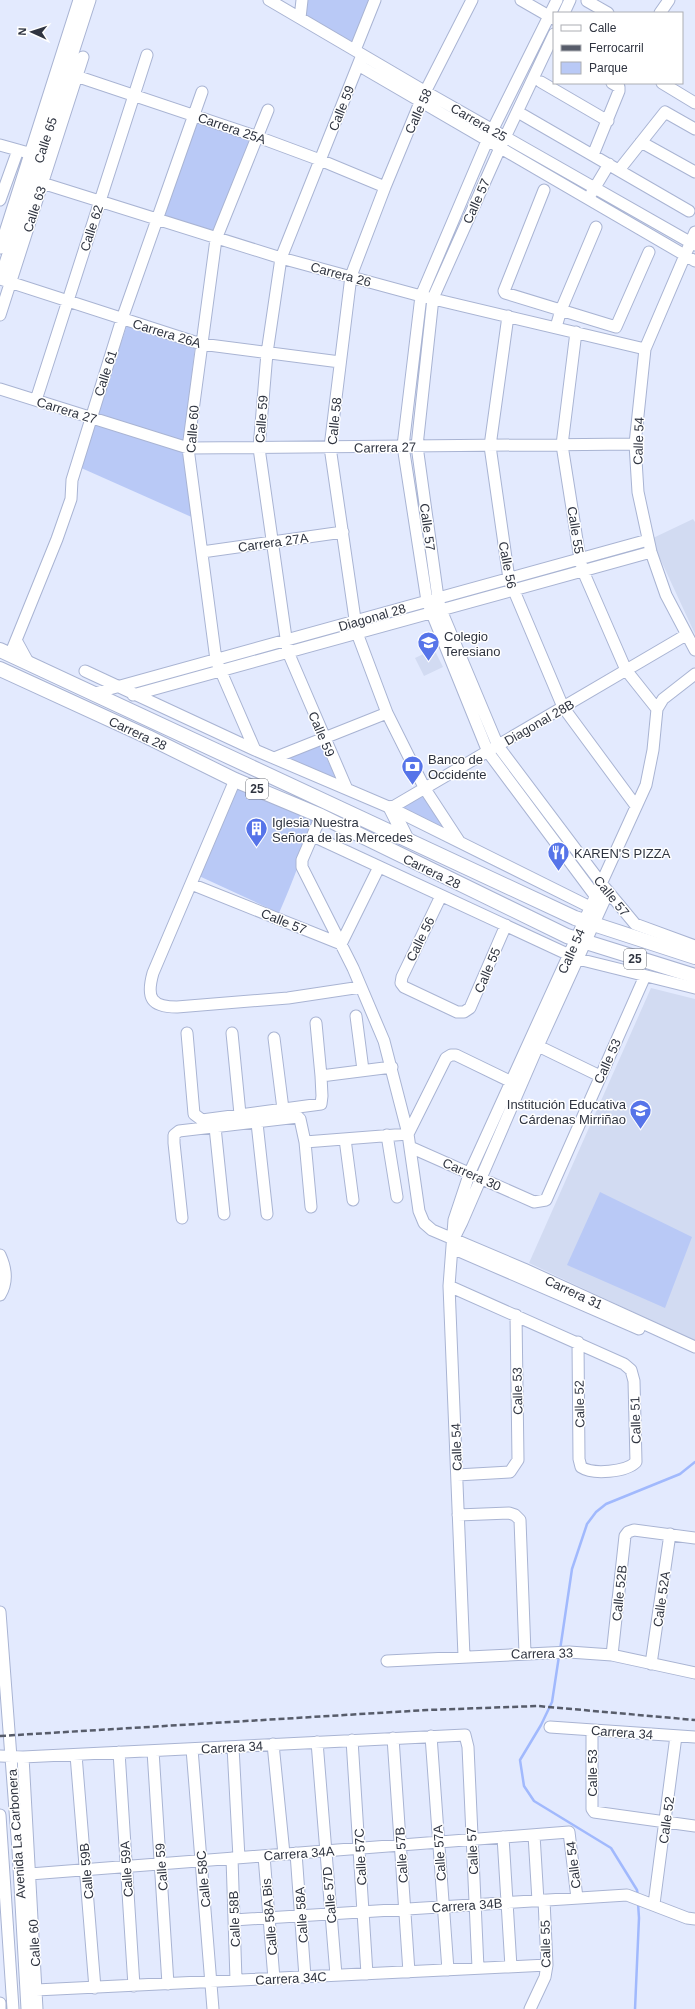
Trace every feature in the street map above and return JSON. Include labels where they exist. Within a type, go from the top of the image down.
[{"type":"main road","name":"Carrera 28","points":[[5,652],[589,923],[695,957]]},
{"type":"main road","name":"Carrera 28","points":[[2,671],[148,737],[235,780],[321,816],[580,942],[695,976]]},
{"type":"main road","points":[[392,808],[406,838]]},
{"type":"street","name":"Calle 65","points":[[0,248],[80,0]]},
{"type":"street","name":"Calle 65","points":[[4,280],[90,0]]},
{"type":"street","name":"Carrera 25","points":[[269,0],[423,96],[487,141],[695,261]]},
{"type":"street","points":[[300,18],[302,0]]},
{"type":"street","name":"Calle 59","points":[[346,787],[288,652],[259,448],[267,353],[281,258],[359,57],[375,0]]},
{"type":"street","name":"Calle 58","points":[[460,841],[425,789],[387,713],[357,633],[354,621],[343,532],[330,447],[350,276],[423,96],[472,0]]},
{"type":"street","points":[[521,0],[552,18]]},
{"type":"street","name":"Calle 57","points":[[554,12],[557,0]]},
{"type":"street","points":[[564,12],[570,0]]},
{"type":"street","points":[[661,12],[669,0]]},
{"type":"street","points":[[587,1],[604,7]]},
{"type":"street","name":"Calle 57","points":[[552,18],[487,141],[421,296],[403,446],[430,613],[488,752],[596,903]]},
{"type":"street","name":"Calle 57","points":[[553,36],[505,137],[433,298],[417,446],[438,598],[441,610],[498,746],[605,887],[635,924],[695,946]]},
{"type":"street","name":"Calle 62","points":[[36,400],[147,55]]},
{"type":"street","name":"Calle 63","points":[[0,315],[4,280],[42,183],[83,57]]},
{"type":"street","name":"Carrera 25A","points":[[76,76],[258,136],[385,187]]},
{"type":"street","points":[[541,82],[608,121]]},
{"type":"street","points":[[593,155],[620,89],[613,84]]},
{"type":"street","points":[[664,84],[695,102]]},
{"type":"street","name":"Calle 61","points":[[5,652],[16,640],[57,539],[71,499],[74,474],[122,319],[202,92]]},
{"type":"street","name":"Carrera 25","points":[[423,96],[505,137],[594,188],[693,240]]},
{"type":"street","name":"Calle 60","points":[[255,750],[219,671],[216,660],[188,448],[216,239],[268,110]]},
{"type":"street","points":[[618,170],[665,112],[695,129]]},
{"type":"street","points":[[523,115],[689,211]]},
{"type":"street","points":[[641,142],[695,172]]},
{"type":"street","points":[[0,145],[31,153]]},
{"type":"street","points":[[0,200],[18,150]]},
{"type":"street","points":[[587,200],[609,164]]},
{"type":"street","name":"Carrera 26","points":[[42,183],[216,239],[281,258],[421,296],[645,348]]},
{"type":"street","points":[[544,190],[504,292],[615,327],[618,326],[649,252]]},
{"type":"street","points":[[556,327],[561,310],[596,227]]},
{"type":"street","name":"Calle 54","points":[[693,240],[684,256],[645,348],[635,444],[638,492],[651,552],[666,595],[695,650]]},
{"type":"street","name":"Carrera 26A","points":[[4,280],[201,344],[340,362]]},
{"type":"street","name":"Calle 56","points":[[508,316],[490,446],[512,590],[563,708],[636,806]]},
{"type":"street","name":"Calle 55","points":[[576,332],[562,445],[580,559],[583,571],[626,670],[656,709]]},
{"type":"street","name":"Carrera 27","points":[[0,389],[188,448],[635,444]]},
{"type":"street","name":"Carrera 27A","points":[[202,552],[343,532]]},
{"type":"street","name":"Diagonal 28","points":[[96,693],[648,540]]},
{"type":"street","name":"Diagonal 28","points":[[133,695],[651,552]]},
{"type":"street","name":"Diagonal 28B","points":[[392,808],[686,635]]},
{"type":"street","points":[[16,640],[28,662]]},
{"type":"street","points":[[85,672],[255,750],[346,787],[596,903]]},
{"type":"street","points":[[656,709],[663,700],[695,674]]},
{"type":"street","name":"Calle 54","points":[[464,1656],[449,1286],[454,1220],[470,1172],[516,1084],[574,957],[596,903],[605,887],[636,806],[646,785],[653,750],[656,709]]},
{"type":"street","points":[[274,758],[387,713]]},
{"type":"street","points":[[235,780],[151,979],[150,995],[156,1005],[163,1007],[177,1007],[288,998],[361,987]]},
{"type":"street","points":[[321,816],[302,860],[302,867],[341,944],[384,1041],[392,1067],[408,1134],[419,1210],[424,1223],[432,1230],[453,1243]]},
{"type":"street","name":"Carrera 28","points":[[313,836],[574,957],[695,988]]},
{"type":"street","points":[[341,944],[379,867]]},
{"type":"street","name":"Calle 57","points":[[191,884],[341,944]]},
{"type":"street","name":"Calle 56","points":[[441,896],[402,977],[401,983],[404,987],[457,1012],[464,1012]]},
{"type":"street","name":"Calle 55","points":[[464,1012],[470,1008],[506,925]]},
{"type":"street","name":"Calle 53","points":[[534,1202],[546,1200],[645,976]]},
{"type":"street","points":[[356,1016],[363,1070]]},
{"type":"street","points":[[187,1033],[194,1114],[202,1120],[321,1104],[321,1076],[316,1023]]},
{"type":"street","points":[[232,1033],[240,1114]]},
{"type":"street","points":[[274,1038],[283,1108]]},
{"type":"street","points":[[534,1044],[600,1076]]},
{"type":"street","points":[[408,1134],[446,1058],[451,1055],[456,1055],[516,1084]]},
{"type":"street","points":[[321,1076],[392,1067]]},
{"type":"street","name":"Calle 54","points":[[453,1243],[481,1177],[516,1084]]},
{"type":"street","points":[[182,1218],[174,1135],[179,1131],[298,1117],[300,1119],[305,1142],[312,1207]]},
{"type":"street","points":[[256,1123],[267,1214]]},
{"type":"street","points":[[215,1127],[224,1214]]},
{"type":"street","points":[[305,1142],[408,1134]]},
{"type":"street","points":[[387,1136],[397,1197]]},
{"type":"street","points":[[345,1139],[353,1200]]},
{"type":"street","name":"Carrera 30","points":[[410,1147],[470,1172],[534,1202]]},
{"type":"street","name":"Carrera 31","points":[[453,1243],[695,1347]]},
{"type":"street","name":"Carrera 31","points":[[453,1243],[695,1354]]},
{"type":"street","points":[[0,1255],[6,1273],[5,1283],[0,1295]]},
{"type":"street","points":[[449,1286],[578,1342]]},
{"type":"street","name":"Calle 53","points":[[457,1475],[510,1472],[518,1460],[516,1315]]},
{"type":"street","name":"Calle 51","points":[[578,1342],[624,1364],[631,1370],[634,1382],[636,1462],[631,1467]]},
{"type":"street","name":"Calle 52","points":[[578,1342],[581,1467],[587,1471],[623,1470],[631,1467]]},
{"type":"street","points":[[458,1515],[509,1513],[515,1515],[520,1520],[525,1652]]},
{"type":"street","name":"Calle 52B","points":[[612,1655],[625,1536],[628,1532],[634,1530],[670,1534]]},
{"type":"street","points":[[670,1534],[695,1538]]},
{"type":"street","name":"Calle 52A","points":[[651,1664],[670,1534]]},
{"type":"street","name":"Avenida La Carbonera","points":[[0,1612],[5,1756],[27,2009]]},
{"type":"street","name":"Carrera 33","points":[[387,1661],[553,1651],[612,1655],[695,1673]]},
{"type":"street","name":"Carrera 34","points":[[550,1727],[695,1737]]},
{"type":"street","name":"Calle 53","points":[[592,1731],[592,1809],[595,1813],[666,1822]]},
{"type":"street","name":"Calle 57","points":[[465,1735],[468,1747],[478,1968]]},
{"type":"street","name":"Carrera 34","points":[[5,1756],[22,1757],[76,1755],[465,1735]]},
{"type":"street","name":"Calle 57A","points":[[431,1736],[448,1970]]},
{"type":"street","name":"Calle 52","points":[[654,1904],[666,1822],[676,1736]]},
{"type":"street","name":"Calle 57B","points":[[393,1738],[409,1972]]},
{"type":"street","name":"Calle 57C","points":[[352,1740],[367,1974]]},
{"type":"street","name":"Calle 57D","points":[[317,1742],[336,1976]]},
{"type":"street","points":[[274,1744],[284,1854]]},
{"type":"street","name":"Calle 58B","points":[[233,1746],[235,1858],[234,1920],[236,1980]]},
{"type":"street","name":"Calle 58C","points":[[192,1749],[213,2009]]},
{"type":"street","name":"Calle 59","points":[[153,1751],[168,1984]]},
{"type":"street","name":"Calle 59A","points":[[119,1752],[134,1986]]},
{"type":"street","name":"Calle 59B","points":[[76,1755],[95,1988]]},
{"type":"street","name":"Calle 60","points":[[22,1757],[37,2009]]},
{"type":"street","name":"Avenida La Carbonera","points":[[0,1815],[13,2009]]},
{"type":"street","points":[[666,1822],[695,1826]]},
{"type":"street","name":"Calle 54","points":[[569,1832],[577,1898]]},
{"type":"street","name":"Carrera 34A","points":[[30,1874],[569,1832]]},
{"type":"street","name":"Calle 55","points":[[530,2009],[545,1977],[547,1965],[534,1835]]},
{"type":"street","points":[[503,1837],[510,1967]]},
{"type":"street","name":"Calle 58A","points":[[296,1853],[305,1977]]},
{"type":"street","name":"Calle 58A Bis","points":[[264,1856],[274,1978]]},
{"type":"street","name":"Carrera 34B","points":[[234,1920],[627,1895],[695,1920]]},
{"type":"street","name":"Carrera 34C","points":[[36,1990],[547,1965]]},
{"type":"street","points":[[0,2003],[0,2009]]},
{"type":"shaded area","points":[[693,519],[695,522],[695,634],[651,539]]},
{"type":"shaded area","name":"Colegio Teresiano","points":[[434,649],[443,667],[424,676],[415,658]]},
{"type":"shaded area","name":"Institución Educativa Cárdenas Mirriñao","points":[[651,988],[695,999],[695,1341],[529,1263]]},
{"type":"green space","points":[[306,0],[372,0],[355,43],[304,17]]},
{"type":"green space","points":[[193,119],[252,138],[212,235],[159,218]]},
{"type":"green space","points":[[127,325],[195,347],[184,441],[97,414]]},
{"type":"green space","points":[[96,422],[186,453],[196,519],[79,467]]},
{"type":"green space","points":[[319,742],[337,780],[285,758]]},
{"type":"green space","points":[[239,786],[316,818],[294,878],[279,913],[199,876]]},
{"type":"green space","points":[[424,794],[448,834],[401,807]]},
{"type":"green space","points":[[600,1192],[692,1237],[665,1308],[567,1265]]},
{"type":"waterway","points":[[560,1650],[572,1569],[587,1524],[596,1512],[606,1504],[680,1474],[695,1462]]},
{"type":"waterway","points":[[559,1656],[552,1702],[541,1725],[520,1760],[524,1786],[534,1801],[611,1848],[637,1890],[638,1896]]},
{"type":"waterway","points":[[635,2009],[639,1918],[638,1903]]},
{"type":"railway","points":[[0,1736],[427,1710],[538,1706],[695,1720]]},
{"type":"place","name":"Colegio Teresiano","points":[[429,662]]},
{"type":"place","name":"Banco de Occidente","points":[[413,786]]},
{"type":"place","name":"Iglesia Nuestra Señora de las Mercedes","points":[[256,848]]},
{"type":"place","name":"KAREN'S PIZZA","points":[[559,872]]},
{"type":"place","name":"Institución Educativa Cárdenas Mirriñao","points":[[641,1130]]}]
